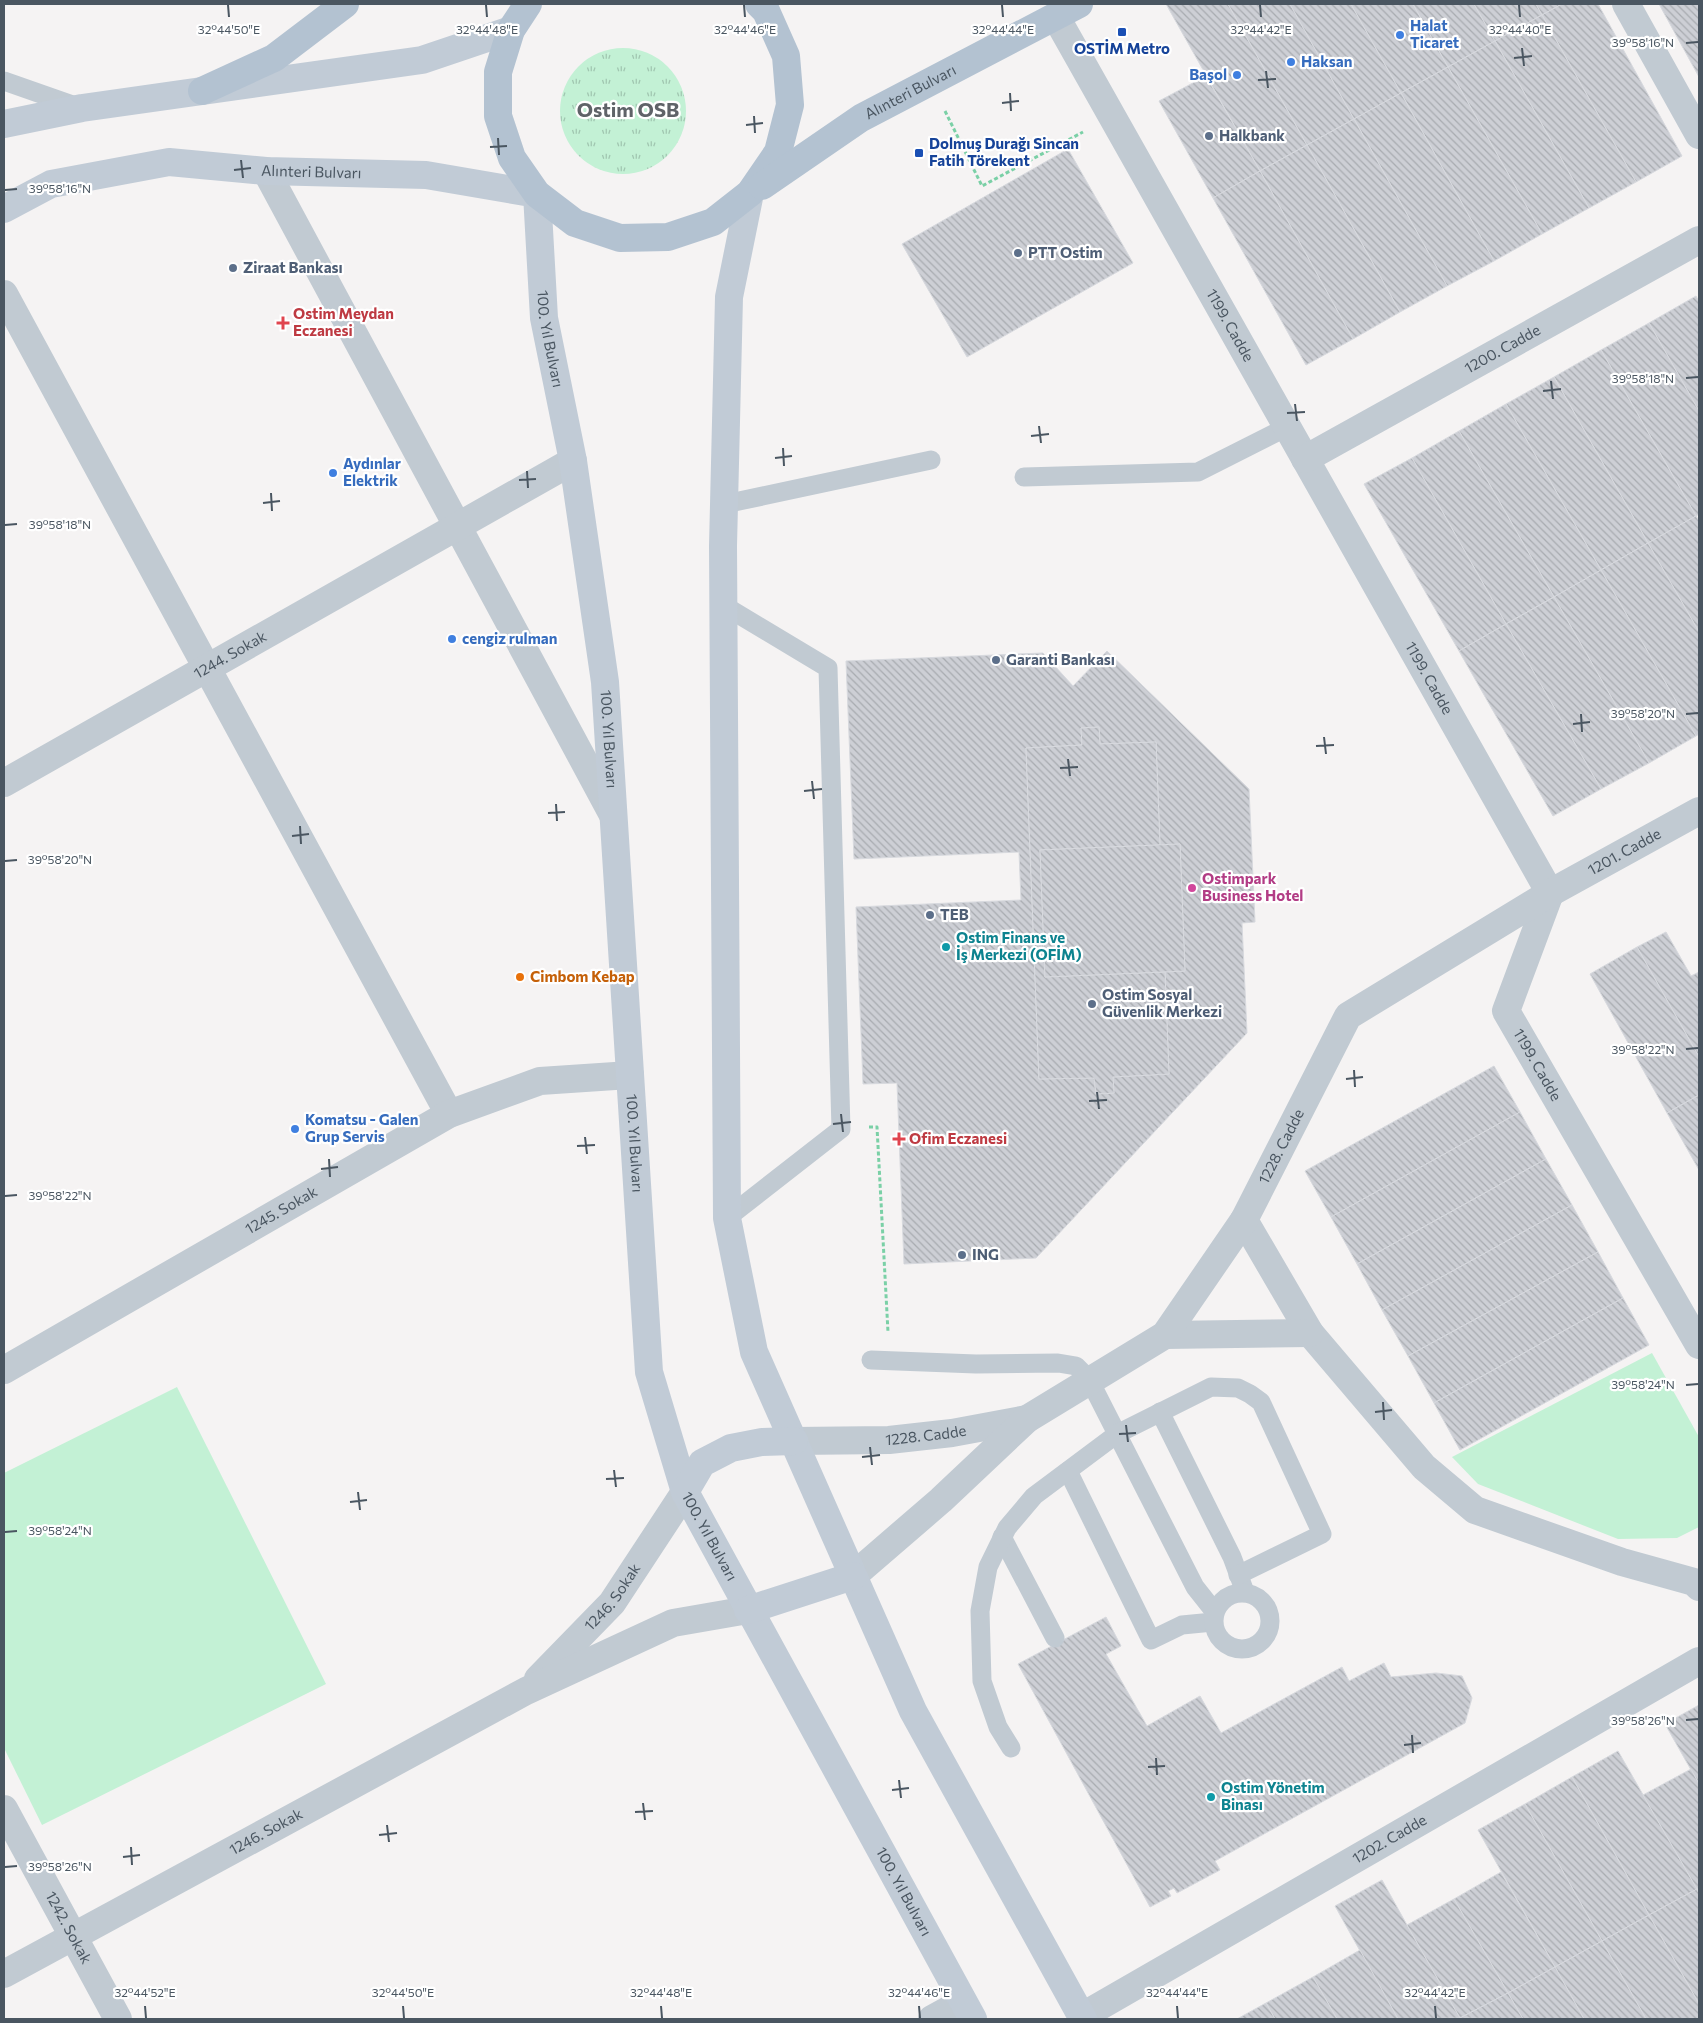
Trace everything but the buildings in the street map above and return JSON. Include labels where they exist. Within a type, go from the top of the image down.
[{"type":"main road","points":[[202,91],[274,58],[345,4]]},
{"type":"main road","points":[[4,124],[82,108],[422,60],[512,17],[528,4]]},
{"type":"main road","points":[[512,17],[498,72],[498,116],[512,158],[537,194],[575,223],[620,238],[668,237],[712,222],[750,193],[778,152],[790,105],[786,56],[766,11],[759,4]]},
{"type":"main road","name":"Alınteri Bulvarı","points":[[750,193],[862,118],[1056,18],[1079,4]]},
{"type":"main road","name":"Alınteri Bulvarı","points":[[4,209],[51,184],[169,162],[266,170],[426,175],[537,194]]},
{"type":"main road","points":[[750,193],[729,297],[723,605],[727,1218],[754,1352],[853,1576],[913,1711],[1082,2018]]},
{"type":"main road","name":"100. Yıl Bulvarı","points":[[537,194],[544,318],[573,461],[604,682],[649,1372],[685,1492],[968,2011]]},
{"type":"main road","points":[[685,1492],[702,1463],[731,1448],[762,1442],[794,1441]]},
{"type":"main road","points":[[748,1610],[853,1576]]},
{"type":"street","points":[[1626,4],[1699,135]]},
{"type":"street","name":"1199. Cadde","points":[[1056,18],[1550,893],[1506,1011],[1699,1344]]},
{"type":"street","points":[[266,170],[613,815]]},
{"type":"street","name":"1200. Cadde","points":[[1305,459],[1699,240]]},
{"type":"street","points":[[4,294],[449,1114]]},
{"type":"street","name":"1244. Sokak","points":[[4,783],[459,528],[573,461]]},
{"type":"street","name":"1201. Cadde","points":[[1550,893],[1699,811]]},
{"type":"street","name":"1228. Cadde","points":[[853,1576],[940,1500],[1027,1419],[1089,1379],[1165,1335],[1244,1220],[1348,1016],[1550,893]]},
{"type":"street","name":"1245. Sokak","points":[[4,1370],[449,1114],[540,1081],[630,1075]]},
{"type":"street","points":[[1244,1220],[1310,1334],[1424,1467],[1475,1510],[1622,1562],[1694,1582],[1699,1586]]},
{"type":"street","points":[[1165,1335],[1310,1334]]},
{"type":"street","name":"1228. Cadde","points":[[794,1441],[889,1440],[952,1433],[1027,1419]]},
{"type":"street","name":"1246. Sokak","points":[[526,1691],[612,1604],[685,1492]]},
{"type":"street","name":"1246. Sokak","points":[[4,1974],[526,1691],[673,1623],[748,1610]]},
{"type":"street","name":"1202. Cadde","points":[[1082,2018],[1699,1661]]},
{"type":"street","name":"1242. Sokak","points":[[4,1809],[118,2019]]},
{"type":"street","points":[[932,2019],[968,2011]]},
{"type":"lane","points":[[4,81],[82,108]]},
{"type":"lane","points":[[1024,477],[1198,472],[1287,427]]},
{"type":"lane","points":[[725,504],[931,460]]},
{"type":"lane","points":[[723,605],[828,668],[841,1129],[727,1218]]},
{"type":"lane","points":[[880,1360],[976,1364],[1058,1363],[1076,1366],[1089,1379],[1195,1587],[1213,1616],[1216,1634],[1224,1644],[1237,1649],[1250,1648],[1261,1642],[1268,1631],[1270,1618],[1266,1605],[1257,1596],[1244,1592],[1232,1594],[1221,1600],[1213,1616],[1182,1625],[1151,1640],[1068,1471]]},
{"type":"lane","points":[[1012,1748],[998,1727],[989,1705],[982,1681],[980,1657],[980,1610],[983,1588],[988,1567],[1002,1537],[1020,1511],[1034,1496],[1117,1434],[1211,1387],[1238,1388],[1261,1402],[1322,1534],[1238,1575]]},
{"type":"lane","points":[[1160,1412],[1232,1557],[1244,1592]]},
{"type":"lane","points":[[1002,1537],[1055,1638]]},
{"type":"path","points":[[931,82],[982,186],[1112,116]]},
{"type":"path","points":[[841,1129],[877,1127],[880,1360]]},
{"type":"green space","points":[[623,48],[647,53],[667,67],[681,87],[686,111],[681,135],[667,155],[647,169],[623,174],[599,169],[579,155],[565,135],[560,111],[565,87],[579,67],[599,53]]},
{"type":"green space","points":[[1652,1353],[1699,1437],[1699,1527],[1677,1538],[1618,1539],[1478,1484],[1452,1457]]},
{"type":"green space","points":[[177,1387],[326,1684],[42,1825],[4,1748],[4,1473]]},
{"type":"place","name":"OSTİM Metro","points":[[1122,32]]},
{"type":"place","name":"Halat Ticaret","points":[[1400,35]]},
{"type":"place","name":"Haksan","points":[[1291,62]]},
{"type":"place","name":"Başol","points":[[1237,75]]},
{"type":"place","name":"Halkbank","points":[[1209,136]]},
{"type":"place","name":"Dolmuş Durağı Sincan Fatih Törekent","points":[[919,153]]},
{"type":"place","name":"PTT Ostim","points":[[1018,253]]},
{"type":"place","name":"Ziraat Bankası","points":[[233,268]]},
{"type":"place","name":"Ostim Meydan Eczanesi","points":[[283,323]]},
{"type":"place","name":"Aydınlar Elektrik","points":[[333,473]]},
{"type":"place","name":"cengiz rulman","points":[[452,639]]},
{"type":"place","name":"Garanti Bankası","points":[[996,660]]},
{"type":"place","name":"Ostimpark Business Hotel","points":[[1192,888]]},
{"type":"place","name":"TEB","points":[[930,915]]},
{"type":"place","name":"Ostim Finans ve İş Merkezi (OFİM)","points":[[946,947]]},
{"type":"place","name":"Cimbom Kebap","points":[[520,977]]},
{"type":"place","name":"Ostim Sosyal Güvenlik Merkezi","points":[[1092,1004]]},
{"type":"place","name":"Komatsu - Galen Grup Servis","points":[[295,1129]]},
{"type":"place","name":"Ofim Eczanesi","points":[[899,1139]]},
{"type":"place","name":"ING","points":[[962,1255]]},
{"type":"place","name":"Ostim Yönetim Binası","points":[[1211,1797]]},
{"type":"district","name":"Ostim OSB","points":[[628,110]]}]
